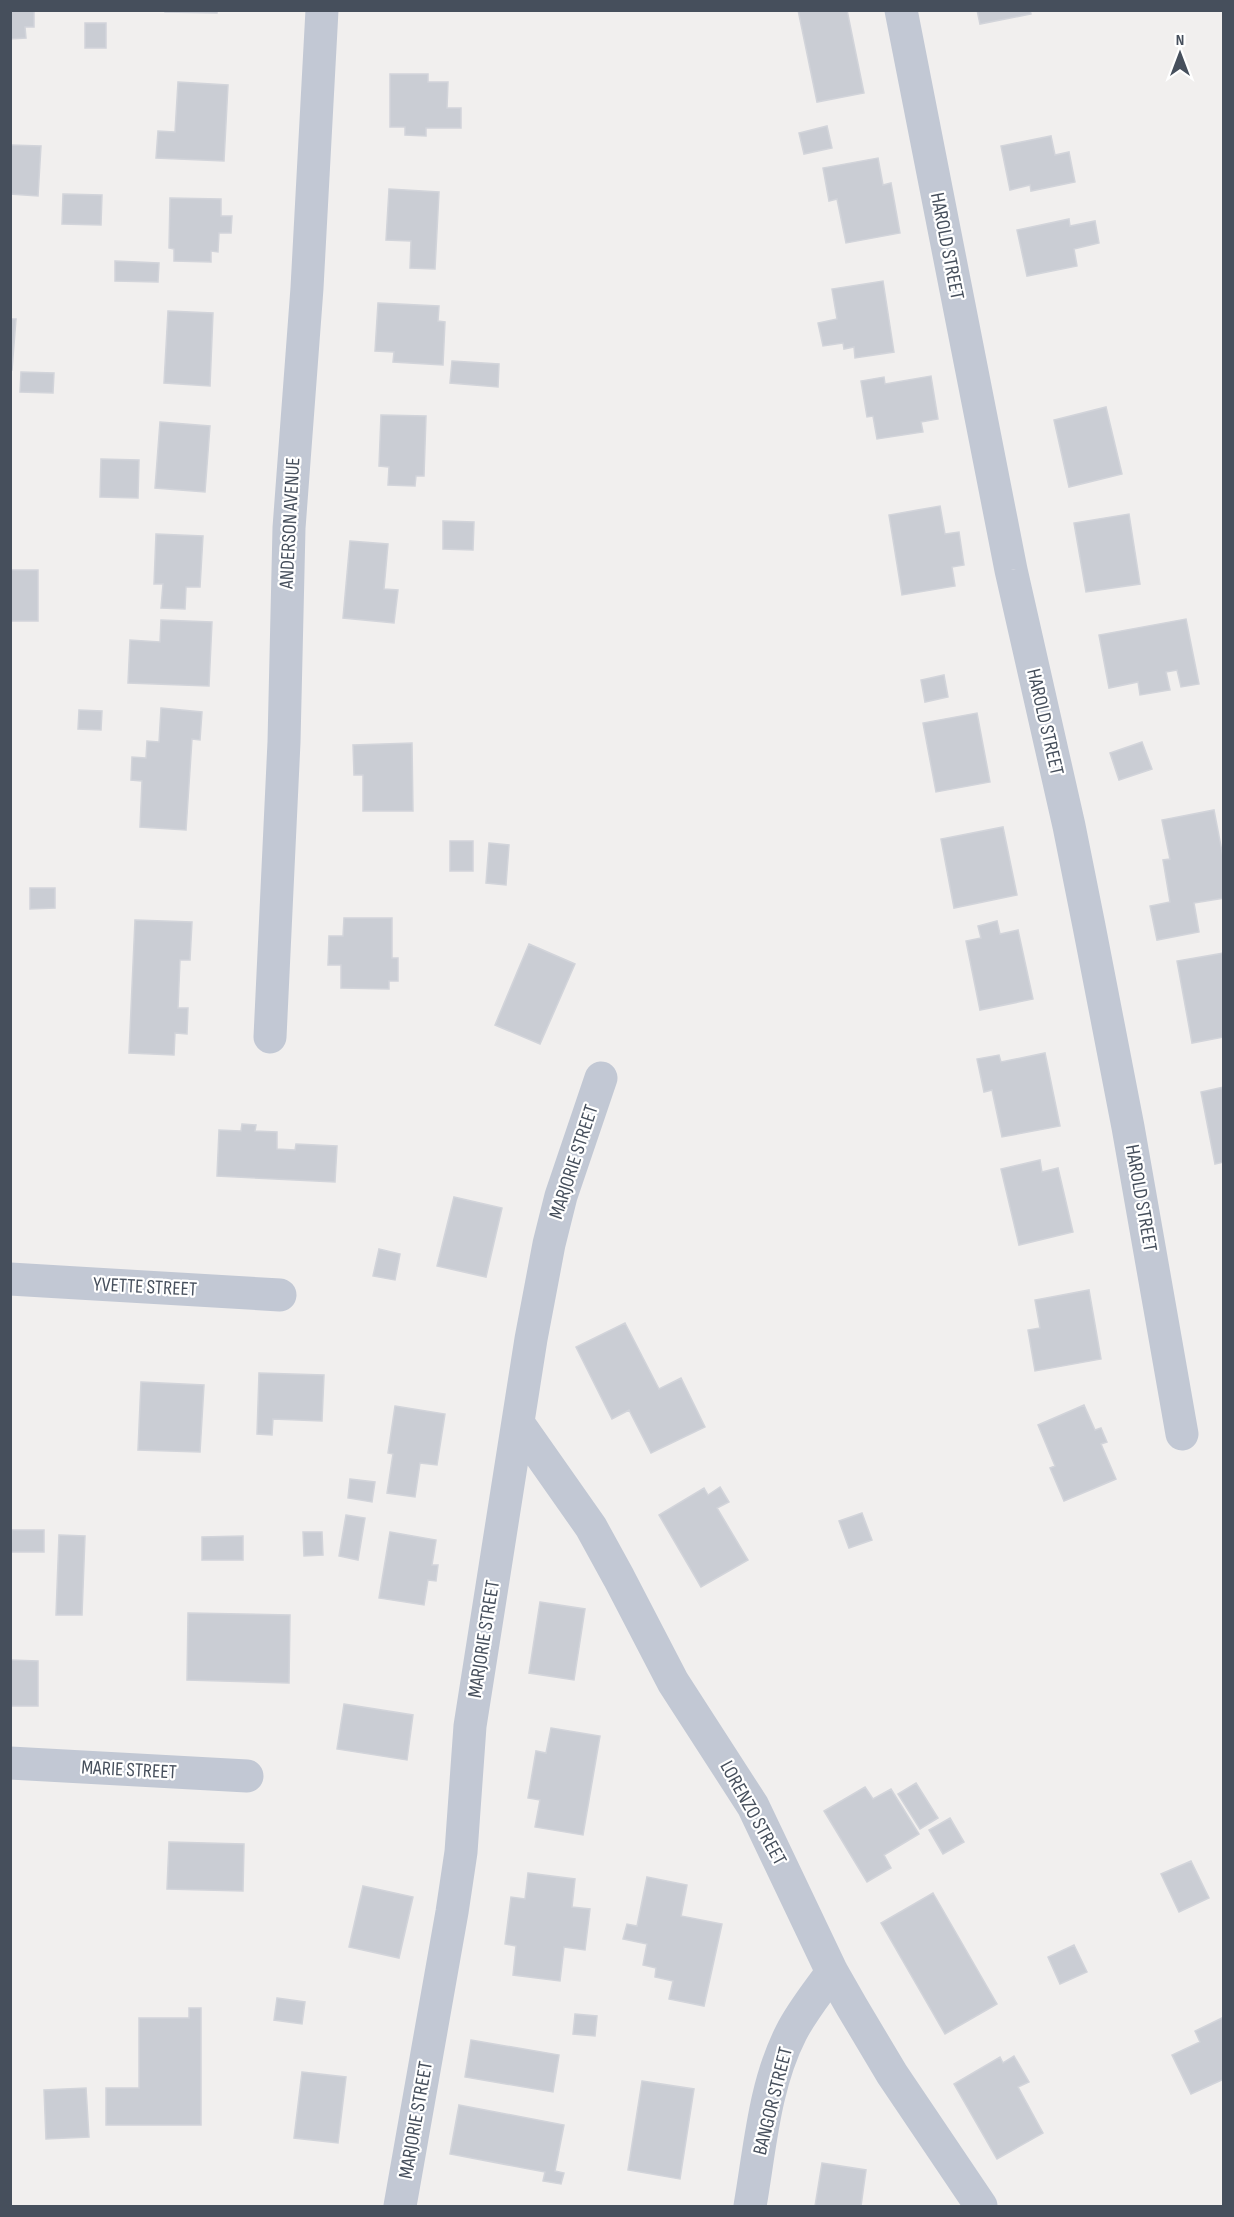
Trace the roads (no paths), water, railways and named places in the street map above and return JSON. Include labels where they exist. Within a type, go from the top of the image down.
[{"type":"street","name":"ANDERSON AVENUE","points":[[270,1037],[284,742],[289,528],[307,288],[322,10]]},
{"type":"street","name":"HAROLD STREET","points":[[901,10],[1011,570],[1069,826],[1089,926],[1182,1434]]},
{"type":"street","name":"MARJORIE STREET","points":[[400,2206],[452,1912],[461,1852],[470,1726],[518,1423],[552,1234],[567,1176],[601,1078]]},
{"type":"street","name":"YVETTE STREET","points":[[10,1279],[280,1295]]},
{"type":"street","name":"LORENZO STREET","points":[[518,1423],[591,1527],[673,1682],[753,1806],[832,1972],[892,2074],[981,2206]]},
{"type":"street","name":"MARIE STREET","points":[[10,1763],[247,1776]]},
{"type":"street","name":"BANGOR STREET","points":[[750,2206],[765,2116],[784,2049],[803,2012],[832,1972]]}]
